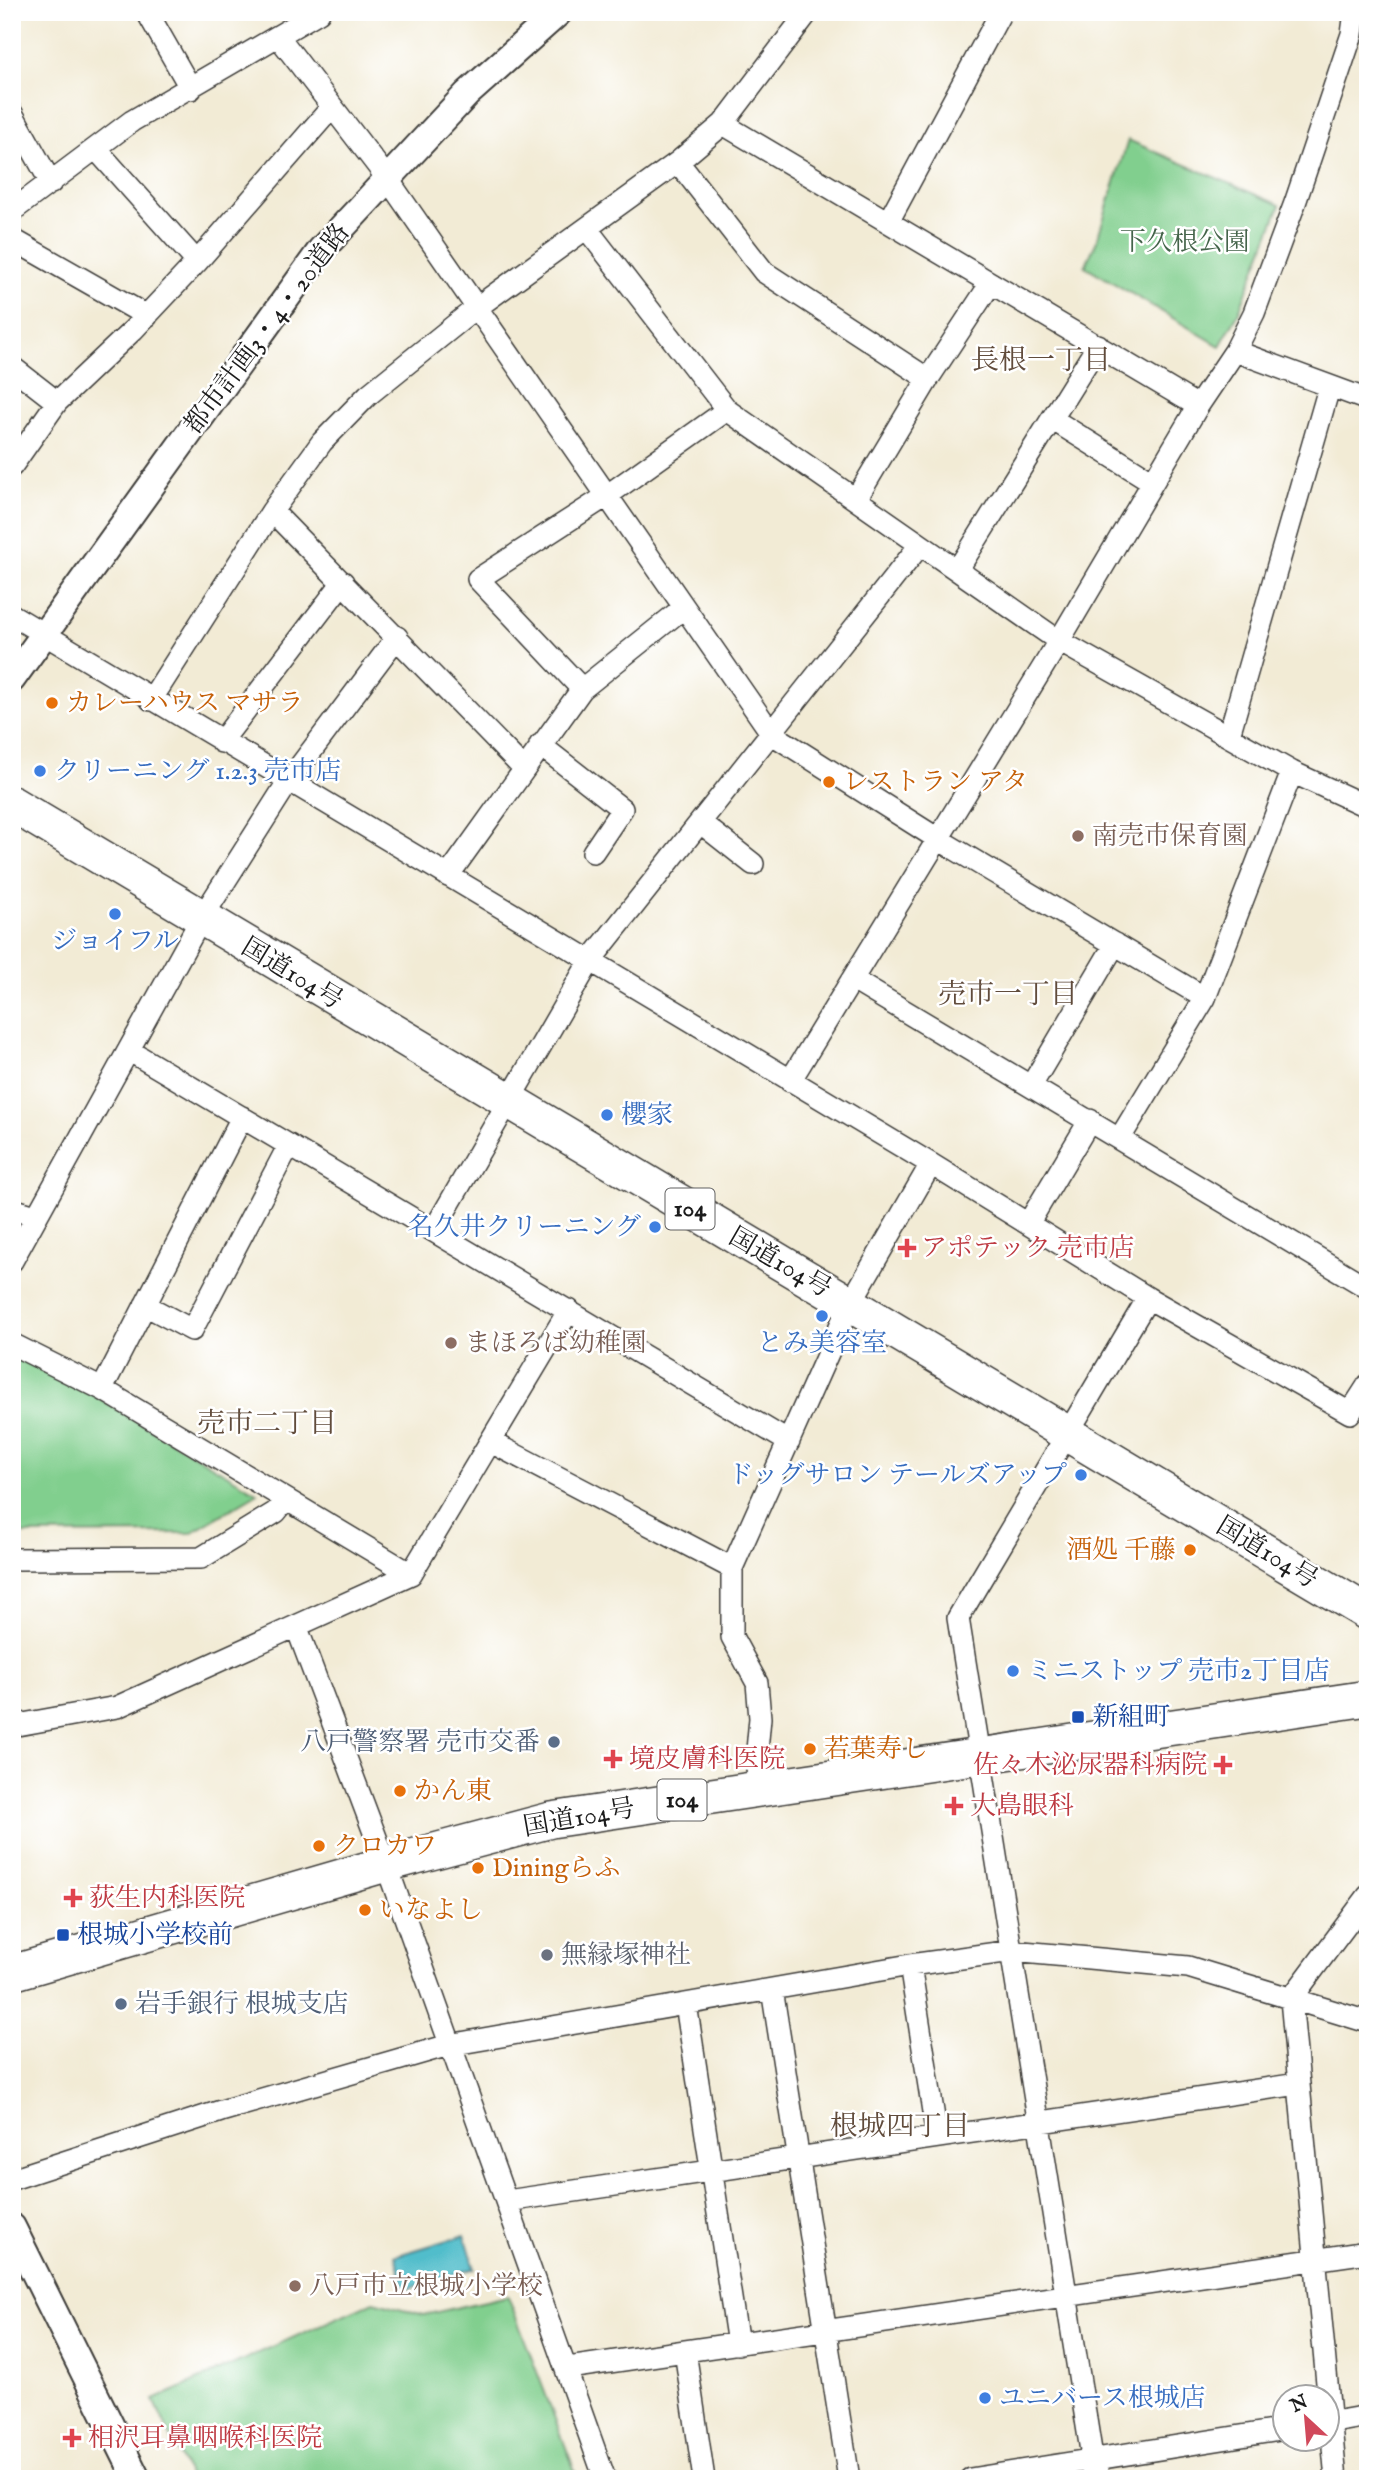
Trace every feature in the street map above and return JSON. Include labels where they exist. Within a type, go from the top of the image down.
[{"type":"highway","name":"国道104号","points":[[12,804],[1368,1613]]},
{"type":"highway","name":"国道104号","points":[[12,1973],[386,1864],[551,1820],[1368,1698]]},
{"type":"street","points":[[147,12],[191,89]]},
{"type":"street","points":[[12,211],[132,121],[319,12]]},
{"type":"street","name":"都市計画3・4・20道路","points":[[12,679],[321,250],[467,94],[559,12]]},
{"type":"street","points":[[151,700],[272,511],[322,442],[368,395],[477,308],[678,162],[723,124],[808,12]]},
{"type":"street","points":[[888,222],[1001,12]]},
{"type":"street","points":[[790,1081],[1059,642],[1198,406],[1235,351],[1254,313],[1294,203],[1352,34],[1355,12]]},
{"type":"street","points":[[278,36],[387,178],[682,609],[772,734],[938,839],[1205,998]]},
{"type":"street","points":[[12,466],[57,402],[147,316],[332,107]]},
{"type":"street","points":[[12,113],[51,183]]},
{"type":"street","points":[[723,124],[1198,406]]},
{"type":"street","points":[[96,149],[197,262]]},
{"type":"street","points":[[678,162],[764,272],[928,379]]},
{"type":"street","points":[[587,229],[727,410],[1059,642],[1292,772],[1368,807]]},
{"type":"street","points":[[12,239],[147,316]]},
{"type":"street","points":[[856,499],[928,379],[991,283]]},
{"type":"street","points":[[958,569],[1098,345]]},
{"type":"street","points":[[1235,351],[1329,388],[1368,400]]},
{"type":"street","points":[[12,367],[57,402]]},
{"type":"street","points":[[1229,735],[1329,388]]},
{"type":"street","points":[[582,689],[478,579],[605,497],[727,410]]},
{"type":"street","points":[[1052,419],[1153,482]]},
{"type":"street","points":[[272,511],[523,768]]},
{"type":"street","points":[[434,1230],[590,961],[920,545]]},
{"type":"street","points":[[221,742],[342,582]]},
{"type":"street","points":[[448,876],[582,689],[682,609]]},
{"type":"street","points":[[12,615],[931,1164],[1147,1298],[1350,1413],[1368,1385]]},
{"type":"street","points":[[12,1261],[201,919],[288,782],[397,637]]},
{"type":"street","points":[[540,745],[622,809],[593,852]]},
{"type":"street","points":[[1120,1138],[1205,998],[1292,772]]},
{"type":"street","points":[[701,824],[753,864]]},
{"type":"street","points":[[1031,1086],[1115,944]]},
{"type":"street","points":[[853,980],[1368,1288]]},
{"type":"street","points":[[130,1051],[789,1441]]},
{"type":"street","points":[[102,1389],[242,1117]]},
{"type":"street","points":[[1028,1224],[1090,1120]]},
{"type":"street","points":[[145,1305],[192,1330],[289,1145]]},
{"type":"street","points":[[760,1789],[756,1761],[760,1718],[757,1683],[732,1637],[732,1568],[850,1304],[931,1164]]},
{"type":"street","points":[[12,1209],[36,1216]]},
{"type":"street","points":[[1101,2479],[1092,2457],[958,1618],[966,1600],[1068,1434],[1147,1298]]},
{"type":"street","points":[[12,1726],[117,1707],[297,1628],[411,1574],[569,1310]]},
{"type":"street","points":[[12,1344],[102,1389],[411,1574]]},
{"type":"street","points":[[491,1441],[732,1568]]},
{"type":"street","points":[[12,1559],[201,1558],[276,1512],[285,1501]]},
{"type":"street","points":[[297,1628],[386,1864],[449,2045],[568,2368],[605,2479]]},
{"type":"street","points":[[1326,2382],[1291,1999],[1368,1896]]},
{"type":"street","points":[[12,2179],[221,2111],[449,2045],[910,1965],[1012,1951],[1188,1967],[1368,2022]]},
{"type":"street","points":[[910,1965],[937,2137]]},
{"type":"street","points":[[772,1989],[849,2479]]},
{"type":"street","points":[[686,2004],[738,2344]]},
{"type":"street","points":[[507,2201],[1298,2084]]},
{"type":"street","points":[[12,2227],[138,2479]]},
{"type":"street","points":[[568,2368],[1368,2252]]},
{"type":"street","points":[[685,2351],[704,2479]]},
{"type":"street","points":[[1342,2420],[1368,2416]]},
{"type":"street","points":[[970,2479],[1092,2457],[1272,2431]]},
{"type":"street","points":[[1333,2452],[1336,2479]]},
{"type":"green space","name":"下久根公園","points":[[1128,140],[1280,205],[1238,314],[1220,346],[1085,266],[1096,243]]},
{"type":"green space","points":[[12,1350],[40,1363],[258,1493],[191,1533],[12,1534]]},
{"type":"green space","points":[[508,2296],[578,2479],[190,2479],[154,2400],[374,2301],[424,2315]]},
{"type":"water","points":[[465,2235],[475,2268],[405,2290],[395,2256]]},
{"type":"place","name":"カレーハウス マサラ","points":[[52,703]]},
{"type":"place","name":"クリーニング 1.2.3 売市店","points":[[40,771]]},
{"type":"place","name":"レストラン アタ","points":[[829,782]]},
{"type":"place","name":"南売市保育園","points":[[1078,836]]},
{"type":"place","name":"ジョイフル","points":[[115,914]]},
{"type":"place","name":"櫻家","points":[[607,1115]]},
{"type":"place","name":"名久井クリーニング","points":[[655,1227]]},
{"type":"place","name":"アポテック 売市店","points":[[907,1248]]},
{"type":"place","name":"とみ美容室","points":[[822,1316]]},
{"type":"place","name":"まほろば幼稚園","points":[[451,1343]]},
{"type":"place","name":"ドッグサロン テールズアップ","points":[[1081,1475]]},
{"type":"place","name":"酒処 千藤","points":[[1190,1550]]},
{"type":"place","name":"ミニストップ 売市2丁目店","points":[[1013,1671]]},
{"type":"place","name":"新組町","points":[[1078,1717]]},
{"type":"place","name":"八戸警察署 売市交番","points":[[554,1742]]},
{"type":"place","name":"若葉寿し","points":[[810,1749]]},
{"type":"place","name":"境皮膚科医院","points":[[613,1759]]},
{"type":"place","name":"佐々木泌尿器科病院","points":[[1223,1765]]},
{"type":"place","name":"かん東","points":[[400,1791]]},
{"type":"place","name":"大島眼科","points":[[954,1806]]},
{"type":"place","name":"クロカワ","points":[[319,1846]]},
{"type":"place","name":"Diningらふ","points":[[478,1868]]},
{"type":"place","name":"荻生内科医院","points":[[73,1898]]},
{"type":"place","name":"いなよし","points":[[365,1910]]},
{"type":"place","name":"根城小学校前","points":[[63,1935]]},
{"type":"place","name":"無縁塚神社","points":[[547,1955]]},
{"type":"place","name":"岩手銀行 根城支店","points":[[121,2004]]},
{"type":"place","name":"八戸市立根城小学校","points":[[295,2286]]},
{"type":"place","name":"ユニバース根城店","points":[[985,2398]]},
{"type":"place","name":"相沢耳鼻咽喉科医院","points":[[72,2438]]},
{"type":"district","name":"長根一丁目","points":[[1041,361]]},
{"type":"district","name":"売市一丁目","points":[[1008,995]]},
{"type":"district","name":"売市二丁目","points":[[267,1424]]},
{"type":"district","name":"根城四丁目","points":[[900,2127]]}]
